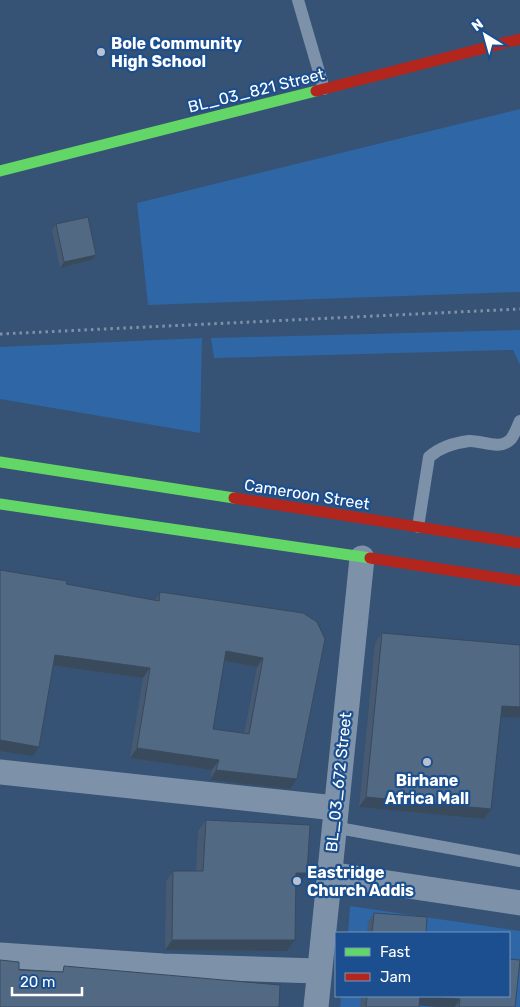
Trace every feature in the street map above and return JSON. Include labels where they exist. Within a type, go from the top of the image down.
[{"type":"main road","name":"BL_03_821 Street","points":[[0,171],[520,39]]},
{"type":"main road","name":"Cameroon Street","points":[[0,462],[520,543]]},
{"type":"main road","points":[[0,504],[218,534],[362,558],[520,581]]},
{"type":"street","name":"BL_03_672 Street","points":[[316,1007],[318,971],[362,558]]},
{"type":"street","points":[[0,772],[334,817]]},
{"type":"street","points":[[329,874],[520,903]]},
{"type":"street","points":[[0,955],[162,966],[318,971]]},
{"type":"lane","points":[[298,0],[324,89]]},
{"type":"lane","points":[[418,527],[429,457],[447,445],[471,441],[491,445],[504,444],[510,440],[520,421]]},
{"type":"lane","points":[[334,817],[520,861]]},
{"type":"path","points":[[0,334],[520,309]]},
{"type":"shaded area","points":[[520,109],[520,292],[148,305],[137,203]]},
{"type":"shaded area","points":[[520,330],[520,365],[513,350],[214,358],[211,338]]},
{"type":"shaded area","points":[[202,338],[200,433],[0,399],[0,347]]},
{"type":"shaded area","points":[[350,906],[520,931],[520,1007],[340,1007],[341,997],[510,997],[510,932],[348,932]]},
{"type":"building","points":[[88,217],[96,255],[64,262],[56,224]]},
{"type":"building","points":[[0,570],[67,581],[66,584],[159,601],[160,592],[303,613],[317,622],[325,639],[297,779],[216,770],[219,760],[137,748],[150,668],[55,655],[39,747],[0,740]],"holes":[[[226,651],[263,658],[249,734],[213,729]]]},
{"type":"building","name":"Birhane Africa Mall","points":[[382,633],[520,645],[520,707],[502,706],[491,809],[366,797]]},
{"type":"building","points":[[206,820],[310,825],[307,873],[296,873],[295,940],[172,940],[173,871],[203,871]]},
{"type":"building","points":[[374,913],[427,917],[426,932],[372,932]]},
{"type":"building","points":[[510,959],[520,960],[515,1007],[459,1007],[460,999],[435,997],[510,997]]},
{"type":"building","points":[[0,960],[19,962],[19,970],[63,972],[64,966],[280,985],[279,1007],[0,1007]]},
{"type":"building","points":[[367,997],[420,997],[419,1007],[366,1007]]},
{"type":"traffic: fast","points":[[0,171],[316,91]]},
{"type":"traffic: fast","points":[[0,462],[234,498]]},
{"type":"traffic: fast","points":[[0,504],[370,558]]},
{"type":"traffic: jam","points":[[316,91],[520,39]]},
{"type":"traffic: jam","points":[[234,498],[520,543]]},
{"type":"traffic: jam","points":[[370,558],[520,581]]},
{"type":"place","name":"Bole Community High School","points":[[101,52]]},
{"type":"place","name":"Birhane Africa Mall","points":[[427,762]]},
{"type":"place","name":"Eastridge Church Addis","points":[[297,881]]}]
